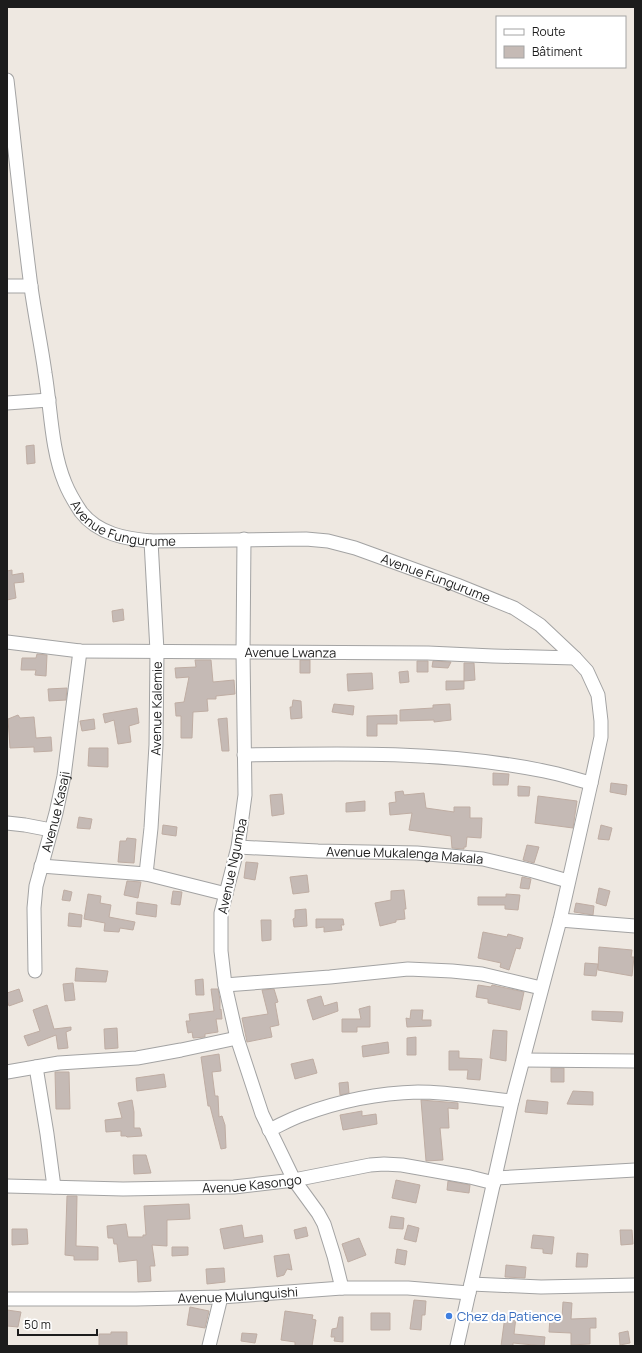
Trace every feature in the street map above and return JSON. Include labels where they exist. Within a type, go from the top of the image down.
[{"type":"street","name":"Avenue Fungurume","points":[[7,80],[12,156],[49,400],[54,444],[65,484],[82,513],[94,525],[107,532],[122,537],[151,541],[306,539],[328,542],[370,553],[514,608],[540,625],[575,658],[587,671],[598,695],[601,737],[560,920],[512,1101],[457,1346]]},
{"type":"street","points":[[7,286],[31,286]]},
{"type":"street","points":[[7,403],[49,400]]},
{"type":"street","name":"Avenue Ngumba","points":[[244,539],[243,652],[245,795],[238,847],[221,913],[221,951],[225,985],[237,1038],[262,1114],[294,1180],[318,1212],[324,1224],[342,1288]]},
{"type":"street","name":"Avenue Kalemie","points":[[146,874],[156,764],[157,651],[151,541]]},
{"type":"street","name":"Avenue Lwanza","points":[[7,642],[80,651],[428,653],[575,658]]},
{"type":"street","name":"Avenue Kasaji","points":[[35,971],[34,908],[36,886],[64,776],[80,651]]},
{"type":"street","points":[[244,755],[310,753],[438,757],[537,770],[591,783]]},
{"type":"street","points":[[7,824],[25,825],[51,830]]},
{"type":"street","name":"Avenue Mukalenga Makala","points":[[238,847],[318,851],[417,853],[477,859],[533,871],[568,881]]},
{"type":"street","points":[[42,866],[146,874],[226,894]]},
{"type":"street","points":[[560,920],[635,926]]},
{"type":"street","points":[[225,985],[408,969],[482,974],[542,988]]},
{"type":"street","points":[[7,1072],[59,1062],[137,1058],[237,1038]]},
{"type":"street","points":[[523,1060],[635,1061]]},
{"type":"street","points":[[36,1067],[54,1187]]},
{"type":"street","points":[[269,1130],[302,1115],[333,1105],[390,1094],[420,1092],[512,1101]]},
{"type":"street","name":"Avenue Kasongo","points":[[7,1186],[123,1189],[234,1187],[294,1180],[370,1165],[384,1164],[402,1165],[494,1181],[635,1170]]},
{"type":"street","name":"Avenue Mulunguishi","points":[[7,1299],[129,1300],[222,1297],[342,1288],[470,1288],[635,1285]]},
{"type":"street","points":[[209,1346],[222,1297]]},
{"type":"building","points":[[34,445],[35,463],[27,464],[26,446]]},
{"type":"building","points":[[12,570],[12,575],[23,573],[24,582],[14,583],[16,598],[7,600],[7,571]]},
{"type":"building","points":[[123,609],[124,620],[113,622],[112,611]]},
{"type":"building","points":[[37,654],[47,655],[46,676],[35,675],[36,670],[21,670],[22,658],[36,658]]},
{"type":"building","points":[[195,660],[211,660],[213,682],[234,680],[235,694],[216,696],[216,699],[207,699],[208,711],[193,712],[192,738],[181,738],[181,716],[176,716],[175,703],[184,702],[189,677],[176,678],[175,668],[196,667]]},
{"type":"building","points":[[300,660],[310,660],[310,673],[300,673]]},
{"type":"building","points":[[417,661],[428,661],[428,672],[417,672]]},
{"type":"building","points":[[433,661],[451,662],[448,668],[432,667]]},
{"type":"building","points":[[464,663],[474,663],[475,680],[464,681]]},
{"type":"building","points":[[408,671],[409,682],[400,683],[399,672]]},
{"type":"building","points":[[372,673],[373,689],[348,691],[347,674]]},
{"type":"building","points":[[446,681],[464,681],[464,689],[446,690]]},
{"type":"building","points":[[67,688],[66,700],[49,701],[48,689]]},
{"type":"building","points":[[293,700],[301,701],[302,718],[291,719],[290,707],[292,707]]},
{"type":"building","points":[[334,704],[354,706],[353,715],[332,712]]},
{"type":"building","points":[[450,704],[451,720],[434,722],[434,720],[400,721],[400,710],[433,708],[433,705]]},
{"type":"building","points":[[137,708],[139,723],[129,726],[131,742],[118,744],[114,720],[105,723],[103,714]]},
{"type":"building","points":[[18,715],[20,718],[34,717],[36,738],[51,737],[52,751],[34,752],[34,747],[10,748],[8,719]]},
{"type":"building","points":[[397,715],[397,724],[377,724],[377,736],[367,736],[367,716]]},
{"type":"building","points":[[227,718],[229,751],[222,751],[218,719]]},
{"type":"building","points":[[94,719],[95,729],[82,731],[80,721]]},
{"type":"building","points":[[89,748],[108,748],[108,767],[88,766]]},
{"type":"building","points":[[493,773],[509,774],[508,785],[493,785]]},
{"type":"building","points":[[611,783],[627,785],[626,795],[610,792]]},
{"type":"building","points":[[518,786],[530,787],[529,796],[518,796]]},
{"type":"building","points":[[403,791],[404,795],[424,793],[426,808],[454,812],[454,807],[470,807],[470,818],[482,818],[481,838],[467,837],[466,847],[464,847],[464,849],[452,848],[451,836],[409,830],[412,813],[390,815],[389,803],[396,802],[395,792]]},
{"type":"building","points":[[282,794],[284,814],[272,816],[270,795]]},
{"type":"building","points":[[538,796],[577,801],[573,828],[535,823]]},
{"type":"building","points":[[365,801],[365,811],[346,812],[346,803]]},
{"type":"building","points":[[79,817],[92,819],[90,829],[77,828]]},
{"type":"building","points":[[163,825],[177,827],[176,836],[162,834]]},
{"type":"building","points":[[601,825],[612,828],[609,840],[598,839]]},
{"type":"building","points":[[127,838],[136,839],[134,863],[118,862],[120,841],[126,841]]},
{"type":"building","points":[[527,845],[539,847],[534,863],[523,860]]},
{"type":"building","points":[[246,862],[258,863],[255,880],[244,878]]},
{"type":"building","points":[[307,875],[309,892],[293,894],[290,877]]},
{"type":"building","points":[[522,877],[531,879],[529,889],[520,888]]},
{"type":"building","points":[[127,881],[141,882],[138,898],[124,895]]},
{"type":"building","points":[[599,888],[610,891],[606,906],[596,903]]},
{"type":"building","points":[[64,890],[72,892],[70,901],[62,900]]},
{"type":"building","points":[[404,890],[406,909],[404,909],[405,919],[396,920],[396,922],[380,926],[375,903],[391,900],[391,891]]},
{"type":"building","points":[[173,891],[182,892],[180,905],[171,904]]},
{"type":"building","points":[[88,894],[101,896],[100,903],[111,905],[109,917],[135,922],[133,930],[120,928],[119,932],[104,931],[105,923],[84,919]]},
{"type":"building","points":[[506,894],[520,895],[518,910],[505,909],[505,905],[478,905],[478,897],[506,897]]},
{"type":"building","points":[[137,902],[157,905],[156,917],[136,914]]},
{"type":"building","points":[[576,903],[594,906],[593,915],[574,912]]},
{"type":"building","points":[[306,909],[307,926],[294,927],[293,919],[295,918],[295,910]]},
{"type":"building","points":[[69,913],[82,915],[81,927],[68,926]]},
{"type":"building","points":[[316,919],[343,919],[344,925],[341,925],[342,930],[324,932],[324,927],[316,928]]},
{"type":"building","points":[[261,920],[271,920],[271,940],[262,941]]},
{"type":"building","points":[[483,932],[507,937],[508,934],[523,938],[520,949],[516,948],[509,970],[500,967],[501,963],[478,958]]},
{"type":"building","points":[[599,947],[632,950],[631,957],[634,957],[632,976],[598,970]]},
{"type":"building","points":[[585,963],[598,964],[596,976],[584,975]]},
{"type":"building","points":[[76,968],[108,971],[106,982],[75,981]]},
{"type":"building","points":[[203,979],[204,995],[196,995],[195,980]]},
{"type":"building","points":[[73,983],[75,1000],[65,1001],[63,984]]},
{"type":"building","points":[[478,985],[491,987],[492,985],[524,992],[520,1010],[488,1003],[488,999],[476,997]]},
{"type":"building","points":[[19,989],[23,1001],[9,1006],[7,993]]},
{"type":"building","points":[[211,989],[218,989],[220,1000],[222,1019],[216,1019],[218,1032],[205,1034],[205,1037],[193,1038],[192,1032],[188,1033],[186,1021],[190,1021],[189,1014],[214,1011]]},
{"type":"building","points":[[274,989],[278,1002],[275,1003],[279,1025],[270,1027],[272,1037],[247,1042],[242,1018],[268,1014],[262,990]]},
{"type":"building","points":[[321,996],[324,1006],[337,1002],[338,1011],[313,1020],[307,1000]]},
{"type":"building","points":[[47,1005],[54,1029],[71,1027],[71,1030],[66,1032],[68,1048],[58,1049],[56,1035],[28,1046],[24,1036],[40,1031],[33,1010]]},
{"type":"building","points":[[370,1006],[370,1027],[357,1027],[357,1032],[342,1032],[342,1019],[361,1019],[359,1009]]},
{"type":"building","points":[[411,1010],[423,1010],[422,1020],[431,1020],[431,1026],[407,1027],[406,1018],[410,1019]]},
{"type":"building","points":[[592,1011],[623,1012],[622,1022],[592,1020]]},
{"type":"building","points":[[117,1028],[118,1048],[105,1049],[104,1029]]},
{"type":"building","points":[[493,1030],[507,1031],[506,1061],[490,1058]]},
{"type":"building","points":[[416,1037],[416,1055],[407,1055],[407,1038]]},
{"type":"building","points":[[388,1042],[389,1053],[363,1057],[362,1046]]},
{"type":"building","points":[[449,1051],[459,1051],[459,1058],[482,1059],[480,1080],[467,1079],[468,1070],[449,1070]]},
{"type":"building","points":[[219,1054],[221,1071],[212,1072],[215,1096],[218,1096],[219,1117],[222,1116],[225,1125],[226,1148],[221,1149],[210,1106],[208,1106],[201,1057]]},
{"type":"building","points":[[313,1059],[317,1073],[295,1079],[291,1064]]},
{"type":"building","points":[[551,1068],[564,1068],[564,1082],[551,1082]]},
{"type":"building","points":[[55,1072],[69,1072],[70,1109],[56,1109]]},
{"type":"building","points":[[164,1074],[166,1087],[137,1091],[136,1078]]},
{"type":"building","points":[[348,1082],[349,1093],[340,1095],[339,1083]]},
{"type":"building","points":[[573,1091],[593,1092],[593,1105],[567,1104]]},
{"type":"building","points":[[132,1100],[134,1128],[140,1128],[142,1136],[121,1136],[121,1131],[106,1132],[105,1120],[122,1118],[118,1103]]},
{"type":"building","points":[[421,1100],[458,1103],[458,1109],[448,1108],[449,1128],[440,1128],[443,1160],[426,1161]]},
{"type":"building","points":[[527,1100],[548,1102],[547,1114],[525,1112]]},
{"type":"building","points":[[362,1111],[362,1116],[376,1114],[377,1124],[343,1130],[340,1115]]},
{"type":"building","points":[[133,1155],[146,1155],[151,1173],[134,1174]]},
{"type":"building","points":[[396,1180],[420,1185],[416,1203],[392,1198]]},
{"type":"building","points":[[448,1181],[470,1185],[469,1193],[447,1190]]},
{"type":"building","points":[[67,1196],[77,1196],[76,1246],[98,1247],[98,1260],[74,1260],[74,1256],[65,1255]]},
{"type":"building","points":[[189,1204],[190,1219],[167,1220],[167,1246],[152,1245],[155,1266],[150,1266],[151,1281],[138,1282],[137,1260],[119,1262],[117,1244],[114,1244],[113,1238],[108,1238],[107,1226],[126,1224],[128,1237],[143,1237],[143,1235],[146,1235],[144,1206]]},
{"type":"building","points":[[391,1216],[404,1218],[403,1229],[389,1228]]},
{"type":"building","points":[[242,1225],[244,1238],[262,1235],[263,1242],[224,1249],[220,1229]]},
{"type":"building","points":[[408,1225],[419,1228],[416,1242],[404,1239]]},
{"type":"building","points":[[306,1227],[308,1236],[296,1239],[294,1230]]},
{"type":"building","points":[[12,1229],[27,1229],[28,1244],[12,1245]]},
{"type":"building","points":[[620,1230],[632,1230],[633,1244],[621,1245]]},
{"type":"building","points":[[533,1235],[554,1237],[552,1254],[543,1253],[543,1249],[531,1248]]},
{"type":"building","points":[[359,1238],[366,1255],[348,1262],[342,1244]]},
{"type":"building","points":[[172,1247],[188,1247],[188,1255],[172,1256]]},
{"type":"building","points":[[397,1249],[407,1251],[405,1265],[395,1263]]},
{"type":"building","points":[[577,1253],[588,1254],[587,1267],[576,1267]]},
{"type":"building","points":[[289,1254],[292,1270],[287,1269],[284,1275],[277,1277],[274,1256]]},
{"type":"building","points":[[506,1265],[526,1267],[525,1278],[505,1277]]},
{"type":"building","points":[[224,1268],[225,1282],[207,1284],[206,1269]]},
{"type":"building","points":[[414,1300],[426,1301],[425,1315],[422,1315],[421,1330],[410,1329]]},
{"type":"building","points":[[563,1302],[572,1303],[571,1319],[596,1318],[596,1328],[590,1328],[590,1344],[571,1345],[571,1333],[549,1332],[550,1317],[562,1318]]},
{"type":"building","points":[[190,1307],[209,1311],[205,1328],[187,1325]]},
{"type":"building","points":[[7,1310],[21,1312],[18,1327],[7,1326]]},
{"type":"building","points":[[285,1311],[313,1315],[312,1319],[316,1320],[312,1346],[295,1346],[295,1342],[281,1340]]},
{"type":"building","points":[[371,1313],[390,1313],[390,1330],[371,1330]]},
{"type":"building","points":[[505,1316],[516,1317],[514,1334],[545,1337],[544,1346],[513,1343],[513,1346],[501,1346]]},
{"type":"building","points":[[339,1317],[343,1317],[343,1342],[334,1341],[335,1337],[331,1337],[332,1329],[337,1328]]},
{"type":"building","points":[[628,1331],[630,1343],[620,1345],[619,1333]]},
{"type":"building","points":[[111,1332],[127,1332],[127,1346],[99,1346],[99,1334],[111,1334]]},
{"type":"building","points":[[242,1333],[257,1334],[255,1343],[241,1341]]},
{"type":"place","name":"Chez da Patience","points":[[449,1316]]}]
